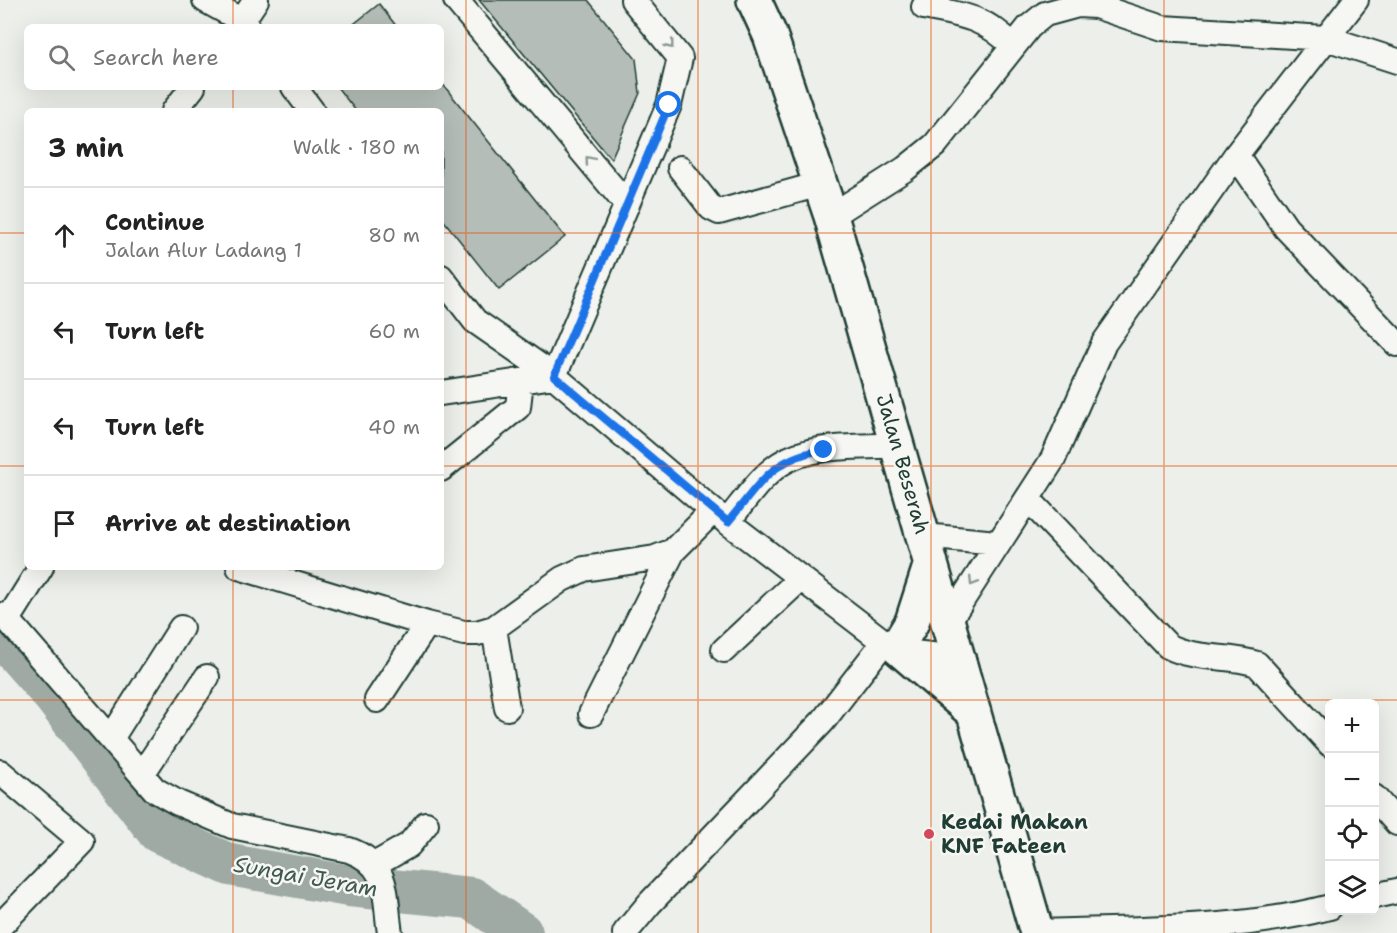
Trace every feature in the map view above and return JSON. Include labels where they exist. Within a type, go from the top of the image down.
[{"type":"highway","name":"Jalan Beserah","points":[[754,0],[770,35],[831,216],[1037,933]]},
{"type":"highway","points":[[928,549],[912,622],[890,644],[974,713]]},
{"type":"street","points":[[205,0],[241,24]]},
{"type":"street","points":[[244,24],[256,0]]},
{"type":"street","points":[[456,0],[627,205]]},
{"type":"street","points":[[554,376],[669,105],[680,57],[633,0]]},
{"type":"street","points":[[948,622],[997,543],[1029,500],[1053,459],[1104,343],[1236,155],[1356,0]]},
{"type":"street","points":[[831,216],[905,169],[935,145],[1012,45],[1045,14],[1078,4],[1096,6],[1162,28],[1326,38],[1397,61]]},
{"type":"street","points":[[924,7],[968,16],[997,30],[1012,45]]},
{"type":"street","points":[[176,108],[191,90]]},
{"type":"street","points":[[296,90],[310,108]]},
{"type":"street","points":[[1236,155],[1286,228],[1397,344]]},
{"type":"street","points":[[680,168],[711,208],[719,212],[820,184]]},
{"type":"street","points":[[444,281],[475,321],[554,376],[720,516],[800,579],[890,644],[913,653],[959,658]]},
{"type":"street","points":[[444,393],[554,376]]},
{"type":"street","points":[[444,468],[518,407],[521,381]]},
{"type":"street","points":[[249,570],[464,633],[494,628],[562,579],[584,569],[655,558],[674,551],[720,516],[769,473],[800,453],[898,445]]},
{"type":"street","points":[[1029,500],[1168,646],[1183,654],[1217,659],[1240,659],[1257,664],[1325,739]]},
{"type":"street","points":[[928,549],[997,543]]},
{"type":"street","points":[[591,714],[674,551]]},
{"type":"street","points":[[39,570],[4,617],[112,736],[155,790],[178,803],[232,826],[349,850],[365,856],[379,870],[390,933]]},
{"type":"street","points":[[724,650],[800,579]]},
{"type":"street","points":[[377,700],[427,624]]},
{"type":"street","points":[[112,736],[182,628]]},
{"type":"street","points":[[494,628],[507,708]]},
{"type":"street","points":[[625,933],[648,904],[823,721],[890,644]]},
{"type":"street","points":[[142,774],[207,677]]},
{"type":"street","points":[[0,772],[82,841],[0,926]]},
{"type":"street","points":[[1379,803],[1397,823]]},
{"type":"street","points":[[379,870],[409,845],[426,824]]},
{"type":"street","points":[[1379,895],[1397,891]]},
{"type":"street","points":[[1037,933],[1171,928],[1295,916],[1325,908]]},
{"type":"building","points":[[479,0],[588,0],[636,59],[640,93],[611,159]]},
{"type":"building","points":[[379,4],[395,24],[354,24]]},
{"type":"building","points":[[444,86],[565,237],[499,290],[444,221],[444,108],[354,108],[339,90],[444,90]]},
{"type":"waterway","name":"Sungai Jeram","points":[[0,635],[53,695],[158,832],[230,865],[349,886],[471,898],[522,933]]},
{"type":"place","name":"Kedai Makan KNF Fateen","points":[[929,834]]},
{"type":"route","points":[[669,105],[554,376],[728,522],[769,473],[780,464],[800,453],[824,450]]}]
